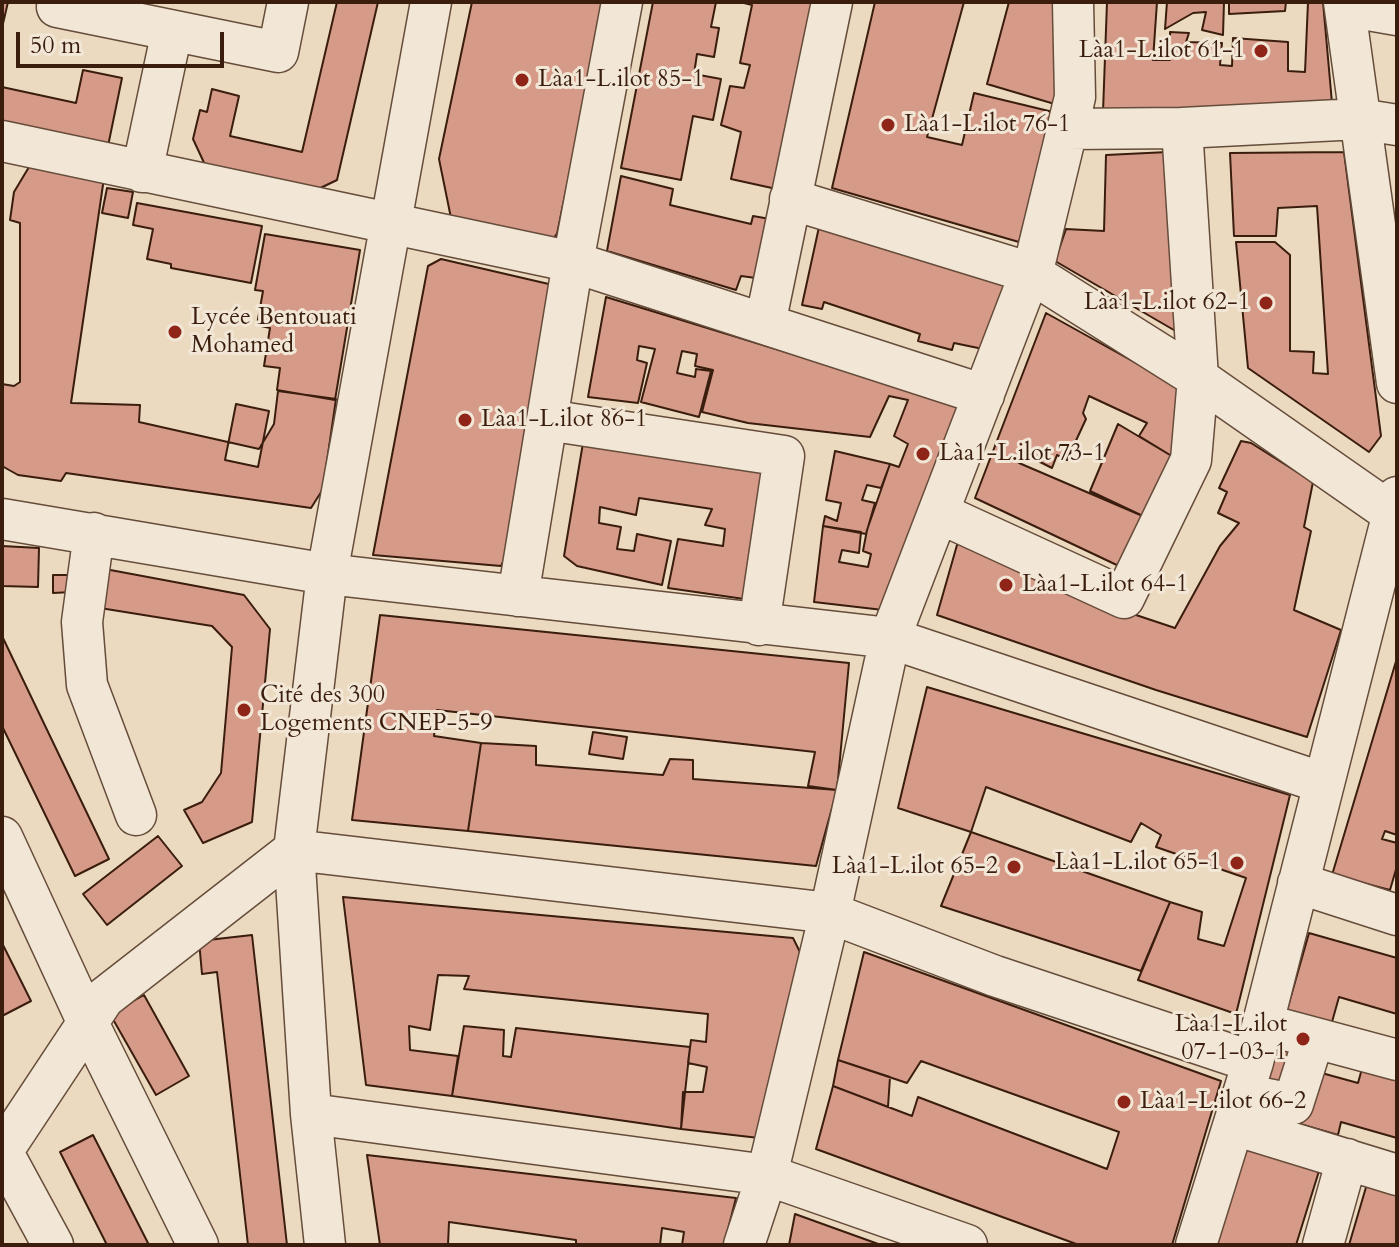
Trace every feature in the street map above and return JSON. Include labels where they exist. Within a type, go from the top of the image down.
[{"type":"street","points":[[58,2],[57,7],[278,52],[288,2]]},
{"type":"street","points":[[325,1245],[311,1114],[294,850],[327,574],[431,2]]},
{"type":"street","points":[[518,596],[573,262],[622,2]]},
{"type":"street","points":[[765,324],[832,2]]},
{"type":"street","points":[[744,1245],[767,1175],[830,913],[890,638],[1031,273],[1075,97],[1073,2]]},
{"type":"street","points":[[1397,15],[1345,4],[1378,122],[1397,383]]},
{"type":"street","points":[[142,172],[172,31]]},
{"type":"street","points":[[1067,129],[1378,122]]},
{"type":"street","points":[[939,513],[1124,598],[1191,460],[1198,378],[1182,128]]},
{"type":"street","points":[[2,141],[573,262],[984,395]]},
{"type":"street","points":[[790,199],[1031,273],[1395,506],[1248,1076],[1196,1245]]},
{"type":"street","points":[[547,420],[784,456],[759,625]]},
{"type":"street","points":[[2,519],[327,574],[890,638],[1323,783]]},
{"type":"street","points":[[94,533],[82,622],[87,685],[136,815]]},
{"type":"street","points":[[2,837],[87,1021],[198,1245]]},
{"type":"street","points":[[53,1245],[2,1152],[104,998],[294,850],[830,913],[1248,1076],[1293,1104],[1314,1038]]},
{"type":"street","points":[[1298,883],[1397,915]]},
{"type":"street","points":[[1248,1076],[1314,1038],[1397,1060]]},
{"type":"street","points":[[1248,1076],[1347,1159],[1397,1175]]},
{"type":"street","points":[[311,1114],[767,1175],[967,1245]]},
{"type":"street","points":[[1323,1245],[1347,1159]]},
{"type":"building","points":[[2,2],[8,2],[2,28]]},
{"type":"building","points":[[337,2],[378,2],[337,180],[312,192],[206,167],[193,139],[200,110],[207,112],[212,89],[239,96],[230,136],[302,152]]},
{"type":"building","name":"Làa1-L.ilot 85-1","points":[[472,2],[605,2],[557,234],[551,241],[451,218],[439,159]]},
{"type":"building","points":[[653,2],[716,2],[711,27],[719,28],[714,57],[697,54],[694,74],[721,79],[713,120],[693,116],[681,180],[621,168]]},
{"type":"building","points":[[740,2],[822,2],[781,190],[731,179],[741,132],[721,125],[730,86],[744,88],[750,65],[740,63],[752,5]]},
{"type":"building","name":"Làa1-L.ilot 76-1","points":[[875,2],[964,2],[927,137],[962,145],[974,93],[1053,112],[1019,242],[832,188]]},
{"type":"building","name":"Làa1-L.ilot 76-1","points":[[1009,2],[1057,2],[1058,105],[987,84]]},
{"type":"building","name":"Làa1-L.ilot 61-1","points":[[1107,2],[1157,2],[1153,60],[1170,60],[1170,32],[1189,33],[1186,42],[1222,43],[1220,65],[1232,66],[1233,38],[1288,42],[1288,71],[1305,72],[1308,2],[1323,2],[1332,103],[1103,112]]},
{"type":"building","name":"Làa1-L.ilot 61-1","points":[[1167,2],[1224,2],[1223,35],[1202,30],[1206,12],[1193,13],[1165,29]]},
{"type":"building","name":"Làa1-L.ilot 61-1","points":[[1229,2],[1286,2],[1285,11],[1229,14]]},
{"type":"building","points":[[83,70],[122,78],[107,151],[2,128],[2,87],[76,103]]},
{"type":"building","points":[[1168,152],[1179,333],[1055,261],[1066,229],[1104,231],[1106,155]]},
{"type":"building","name":"Làa1-L.ilot 62-1","points":[[1344,152],[1381,436],[1369,452],[1248,368],[1236,242],[1275,242],[1290,255],[1290,351],[1314,352],[1313,373],[1328,374],[1317,206],[1278,208],[1276,236],[1234,236],[1230,153]]},
{"type":"building","points":[[32,162],[104,178],[71,403],[140,405],[139,422],[259,449],[274,424],[278,391],[336,399],[323,489],[311,508],[66,473],[61,481],[18,475],[2,466],[2,384],[14,386],[20,382],[20,223],[10,220],[14,192]]},
{"type":"building","points":[[621,176],[673,189],[670,205],[751,224],[753,216],[770,219],[756,278],[741,276],[736,290],[607,251]]},
{"type":"building","points":[[107,188],[133,192],[128,218],[102,213]]},
{"type":"building","points":[[137,203],[262,226],[251,283],[171,268],[171,264],[147,259],[153,229],[133,225]]},
{"type":"building","points":[[819,227],[1007,286],[983,349],[954,343],[952,350],[918,341],[920,334],[824,302],[822,309],[802,305]]},
{"type":"building","points":[[265,234],[360,250],[335,400],[277,390],[280,368],[264,366],[270,328],[257,325],[263,291],[255,290]]},
{"type":"building","name":"Làa1-L.ilot 86-1","points":[[441,259],[553,285],[507,554],[501,566],[373,555],[428,266]]},
{"type":"building","name":"Làa1-L.ilot 73-1","points":[[606,297],[959,405],[883,610],[814,602],[823,526],[861,532],[859,553],[842,550],[839,562],[868,567],[871,554],[863,551],[867,530],[890,464],[899,467],[908,444],[894,436],[908,400],[889,396],[870,437],[748,423],[702,412],[713,370],[695,366],[697,354],[682,351],[677,373],[695,377],[696,369],[711,371],[699,417],[641,402],[655,349],[639,346],[637,360],[647,363],[638,403],[588,397]]},
{"type":"building","points":[[1046,313],[1181,388],[1175,458],[1139,436],[1147,423],[1089,396],[1083,413],[1086,419],[1067,460],[1057,455],[1052,468],[1022,453],[1019,463],[1145,517],[1121,567],[975,498]]},
{"type":"building","points":[[236,404],[269,411],[258,467],[225,460]]},
{"type":"building","points":[[1118,424],[1175,458],[1145,517],[1090,491]]},
{"type":"building","name":"Làa1-L.ilot 64-1","points":[[1241,441],[1251,443],[1313,482],[1304,527],[1311,531],[1294,610],[1341,630],[1307,737],[1156,690],[937,615],[959,538],[1127,612],[1175,628],[1220,546],[1239,523],[1218,513],[1227,492],[1219,488]]},
{"type":"building","points":[[583,443],[769,465],[751,600],[668,588],[678,539],[723,546],[725,529],[705,525],[712,509],[639,498],[636,515],[600,507],[599,523],[621,527],[617,549],[634,551],[637,534],[671,541],[662,585],[577,566],[564,556]]},
{"type":"building","points":[[835,451],[890,464],[881,488],[867,485],[862,500],[875,503],[866,534],[823,526],[825,516],[837,521],[841,503],[826,500]]},
{"type":"building","points":[[2,546],[39,548],[38,587],[2,586]]},
{"type":"building","name":"Cité des 300 Logements CNEP-5-9","points":[[105,569],[244,595],[270,629],[252,822],[203,843],[184,810],[202,802],[221,773],[232,647],[212,626],[100,608]]},
{"type":"building","points":[[53,575],[72,575],[72,592],[53,593]]},
{"type":"building","points":[[380,615],[849,663],[837,790],[808,786],[815,752],[437,710],[434,736],[481,743],[468,831],[352,820]]},
{"type":"building","points":[[2,636],[109,859],[75,876],[2,726]]},
{"type":"building","points":[[1397,658],[1397,835],[1385,831],[1382,839],[1397,843],[1397,866],[1390,890],[1332,875]]},
{"type":"building","name":"Làa1-L.ilot 65-1","points":[[927,687],[1290,795],[1236,1014],[1138,980],[1170,902],[1202,912],[1198,939],[1224,946],[1246,878],[1156,847],[1161,835],[1141,823],[1131,842],[986,787],[971,832],[898,808]]},
{"type":"building","points":[[593,732],[627,737],[623,759],[589,754]]},
{"type":"building","points":[[481,743],[536,746],[536,765],[663,775],[670,759],[693,760],[693,779],[837,790],[816,866],[468,831]]},
{"type":"building","name":"Làa1-L.ilot 65-2","points":[[971,832],[1170,902],[1141,971],[941,906]]},
{"type":"building","points":[[158,836],[182,866],[107,925],[83,894]]},
{"type":"building","points":[[343,897],[793,938],[800,952],[759,1138],[681,1129],[683,1092],[703,1092],[707,1067],[688,1063],[691,1040],[706,1042],[708,1014],[464,989],[469,976],[438,975],[430,1030],[409,1026],[410,1050],[458,1056],[452,1096],[366,1085]]},
{"type":"building","name":"Làa1-L.ilot 07-1-03-1","points":[[1309,933],[1397,958],[1397,1014],[1339,997],[1318,1072],[1358,1083],[1363,1065],[1397,1074],[1397,1138],[1341,1122],[1338,1135],[1258,1112]]},
{"type":"building","points":[[252,935],[287,1245],[248,1245],[217,972],[202,974],[199,941]]},
{"type":"building","points":[[2,943],[31,1001],[2,1016]]},
{"type":"building","name":"Làa1-L.ilot 66-2","points":[[864,952],[1221,1081],[1172,1245],[1079,1245],[816,1149],[833,1086],[912,1116],[918,1097],[1107,1169],[1119,1132],[921,1061],[907,1083],[838,1060]]},
{"type":"building","points":[[144,995],[189,1076],[156,1095],[110,1014]]},
{"type":"building","points":[[464,1026],[504,1030],[503,1056],[511,1057],[516,1028],[690,1047],[681,1129],[452,1096]]},
{"type":"building","points":[[838,1060],[890,1077],[888,1107],[833,1086]]},
{"type":"building","points":[[1249,1131],[1324,1155],[1296,1245],[1214,1245]]},
{"type":"building","points":[[93,1135],[149,1245],[107,1245],[60,1152]]},
{"type":"building","points":[[367,1155],[736,1198],[724,1245],[682,1245],[684,1232],[662,1228],[660,1245],[576,1245],[576,1240],[449,1222],[448,1245],[380,1245]]},
{"type":"building","points":[[1369,1177],[1397,1184],[1397,1245],[1349,1245]]},
{"type":"building","points":[[795,1214],[881,1245],[789,1245]]},
{"type":"place","name":"Làa1-L.ilot 61-1","points":[[1261,51]]},
{"type":"place","name":"Làa1-L.ilot 85-1","points":[[522,80]]},
{"type":"place","name":"Làa1-L.ilot 76-1","points":[[888,125]]},
{"type":"place","name":"Làa1-L.ilot 62-1","points":[[1266,303]]},
{"type":"place","name":"Lycée Bentouati Mohamed","points":[[175,332]]},
{"type":"place","name":"Làa1-L.ilot 86-1","points":[[465,420]]},
{"type":"place","name":"Làa1-L.ilot 73-1","points":[[923,454]]},
{"type":"place","name":"Làa1-L.ilot 64-1","points":[[1006,585]]},
{"type":"place","name":"Cité des 300 Logements CNEP-5-9","points":[[244,710]]},
{"type":"place","name":"Làa1-L.ilot 65-1","points":[[1237,863]]},
{"type":"place","name":"Làa1-L.ilot 65-2","points":[[1014,867]]},
{"type":"place","name":"Làa1-L.ilot 07-1-03-1","points":[[1303,1039]]},
{"type":"place","name":"Làa1-L.ilot 66-2","points":[[1124,1102]]}]
